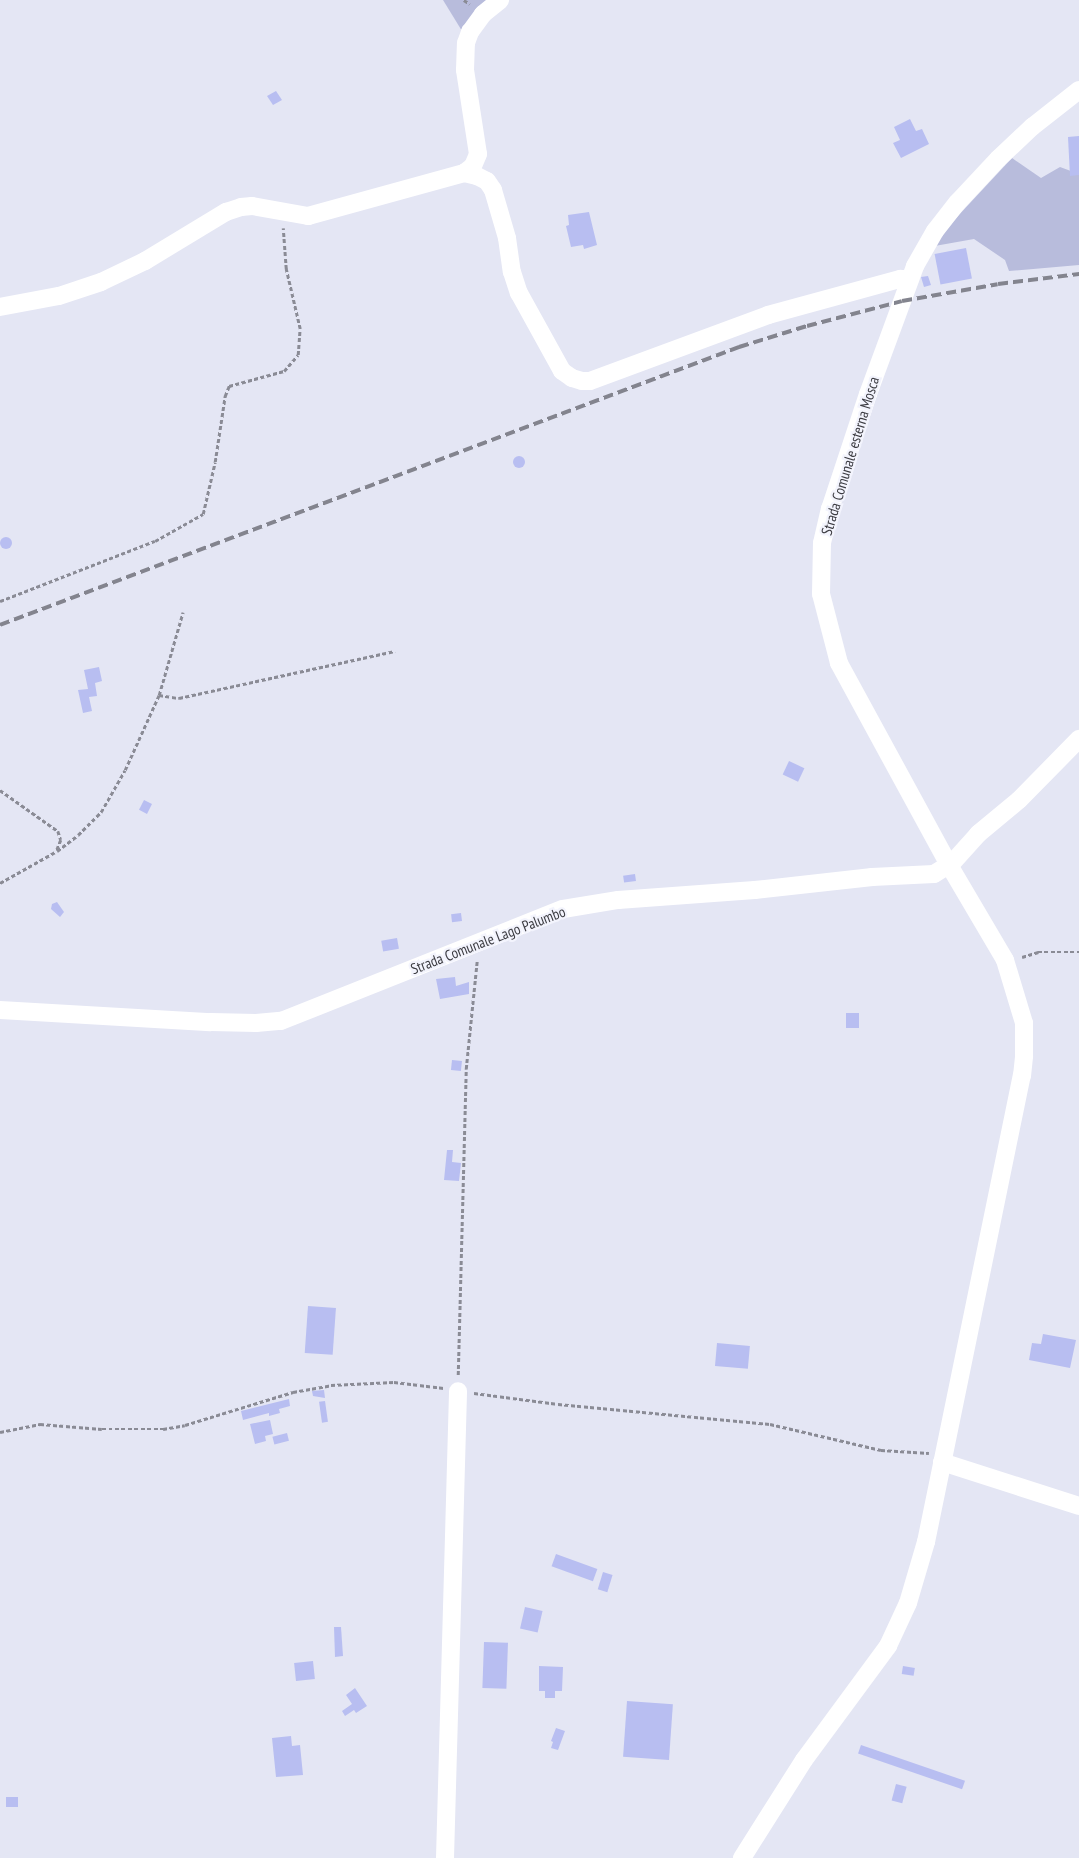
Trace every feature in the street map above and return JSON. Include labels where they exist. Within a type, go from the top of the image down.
[{"type":"street","points":[[0,307],[59,296],[101,282],[145,261],[234,210],[252,206],[308,216],[464,173],[473,166],[478,154],[465,70],[466,43],[470,32],[483,14],[500,0]]},
{"type":"street","name":"Strada Comunale esterna Mosca","points":[[742,1858],[789,1784],[896,1632],[914,1585],[926,1542],[1022,1076],[1024,1023],[1005,960],[949,865],[839,663],[821,594],[822,543],[830,509],[868,394],[915,266],[936,231],[957,203],[1032,127],[1079,90]]},
{"type":"street","points":[[464,173],[487,181],[493,190],[507,238],[512,272],[520,293],[562,370],[572,378],[582,381],[590,381],[768,315],[900,279],[910,280]]},
{"type":"street","name":"Strada Comunale Lago Palumbo","points":[[0,1010],[194,1022],[256,1023],[281,1021],[550,914],[593,904],[651,897],[755,890],[872,877],[934,874],[949,865],[978,834],[1019,800],[1079,739]]},
{"type":"street","points":[[444,1858],[458,1391]]},
{"type":"street","points":[[942,1459],[1079,1506]]},
{"type":"path","points":[[0,601],[155,541],[203,514],[229,386],[284,370],[298,355],[300,329],[283,249],[282,229],[287,213]]},
{"type":"path","points":[[0,883],[57,850],[78,835],[101,812],[125,770],[159,695],[183,612]]},
{"type":"path","points":[[159,695],[179,698],[395,651]]},
{"type":"path","points":[[0,790],[58,831],[61,840],[57,850]]},
{"type":"path","points":[[458,1391],[466,1069],[479,943]]},
{"type":"path","points":[[1005,960],[1038,952],[1079,952]]},
{"type":"path","points":[[0,1432],[40,1424],[102,1429],[162,1429],[185,1425],[293,1392],[330,1385],[394,1382],[558,1404],[770,1424],[881,1450],[930,1452],[942,1459]]},
{"type":"shaded area","points":[[443,0],[490,0],[462,31]]},
{"type":"shaded area","points":[[1012,158],[1041,178],[1060,167],[1079,174],[1079,265],[1009,271],[1005,260],[974,239],[929,247]]},
{"type":"building","points":[[276,91],[282,100],[273,105],[267,96]]},
{"type":"building","points":[[910,119],[916,131],[922,129],[929,144],[901,158],[893,143],[900,140],[894,127]]},
{"type":"building","points":[[1079,136],[1079,175],[1070,176],[1068,137]]},
{"type":"building","points":[[589,212],[597,245],[584,249],[583,245],[571,247],[566,226],[569,225],[568,215]]},
{"type":"building","points":[[966,248],[972,278],[941,285],[935,254]]},
{"type":"building","points":[[928,276],[931,285],[924,287],[921,277]]},
{"type":"building","points":[[521,456],[524,457],[524,467],[517,468],[514,467],[513,460],[514,457]]},
{"type":"building","points":[[8,537],[11,538],[11,548],[4,549],[1,548],[0,541],[1,538]]},
{"type":"building","points":[[99,667],[102,681],[95,683],[97,696],[89,697],[92,711],[83,713],[78,690],[88,689],[84,670]]},
{"type":"building","points":[[789,761],[804,768],[798,782],[783,775]]},
{"type":"building","points":[[144,800],[152,804],[147,814],[139,810]]},
{"type":"building","points":[[635,874],[636,881],[624,883],[623,876]]},
{"type":"building","points":[[57,902],[64,912],[60,917],[51,909],[52,904]]},
{"type":"building","points":[[461,913],[462,921],[452,922],[451,914]]},
{"type":"building","points":[[397,938],[399,949],[383,952],[381,941]]},
{"type":"building","points":[[455,977],[456,986],[469,982],[469,994],[440,999],[436,979]]},
{"type":"building","points":[[846,1013],[859,1013],[859,1028],[846,1028]]},
{"type":"building","points":[[452,1060],[462,1061],[461,1071],[451,1070]]},
{"type":"building","points":[[447,1150],[453,1150],[452,1162],[461,1163],[459,1181],[444,1180]]},
{"type":"building","points":[[308,1306],[336,1308],[333,1355],[305,1353]]},
{"type":"building","points":[[1043,1334],[1076,1340],[1070,1368],[1029,1360],[1032,1343],[1041,1344]]},
{"type":"building","points":[[717,1343],[750,1346],[748,1369],[715,1366]]},
{"type":"building","points":[[324,1390],[325,1398],[313,1396],[312,1391]]},
{"type":"building","points":[[289,1399],[290,1406],[279,1409],[280,1413],[269,1416],[269,1413],[243,1420],[241,1411]]},
{"type":"building","points":[[325,1401],[328,1422],[322,1423],[319,1402]]},
{"type":"building","points":[[270,1420],[273,1434],[265,1436],[266,1441],[255,1444],[250,1424]]},
{"type":"building","points":[[287,1433],[289,1441],[274,1444],[272,1437]]},
{"type":"building","points":[[556,1554],[597,1569],[593,1581],[552,1566]]},
{"type":"building","points":[[603,1572],[613,1575],[607,1592],[598,1589]]},
{"type":"building","points":[[525,1607],[543,1611],[538,1632],[520,1628]]},
{"type":"building","points":[[334,1627],[341,1627],[343,1656],[335,1657]]},
{"type":"building","points":[[484,1642],[508,1643],[506,1689],[482,1688]]},
{"type":"building","points":[[313,1661],[315,1679],[296,1681],[294,1663]]},
{"type":"building","points":[[539,1666],[563,1667],[562,1691],[555,1691],[555,1698],[545,1698],[545,1691],[539,1691]]},
{"type":"building","points":[[903,1666],[915,1668],[914,1676],[902,1674]]},
{"type":"building","points":[[355,1688],[367,1706],[356,1713],[354,1710],[345,1716],[342,1711],[352,1704],[346,1695]]},
{"type":"building","points":[[627,1701],[673,1704],[669,1760],[623,1757]]},
{"type":"building","points":[[556,1728],[565,1731],[558,1750],[551,1748],[553,1742],[551,1741]]},
{"type":"building","points":[[291,1736],[292,1746],[300,1745],[303,1775],[276,1777],[272,1738]]},
{"type":"building","points":[[861,1745],[965,1781],[962,1789],[858,1754]]},
{"type":"building","points":[[896,1784],[907,1787],[902,1803],[892,1800]]},
{"type":"building","points":[[6,1797],[18,1797],[18,1807],[6,1807]]},
{"type":"railway","points":[[0,625],[739,347],[807,326],[902,301],[998,284],[1079,274]]}]
